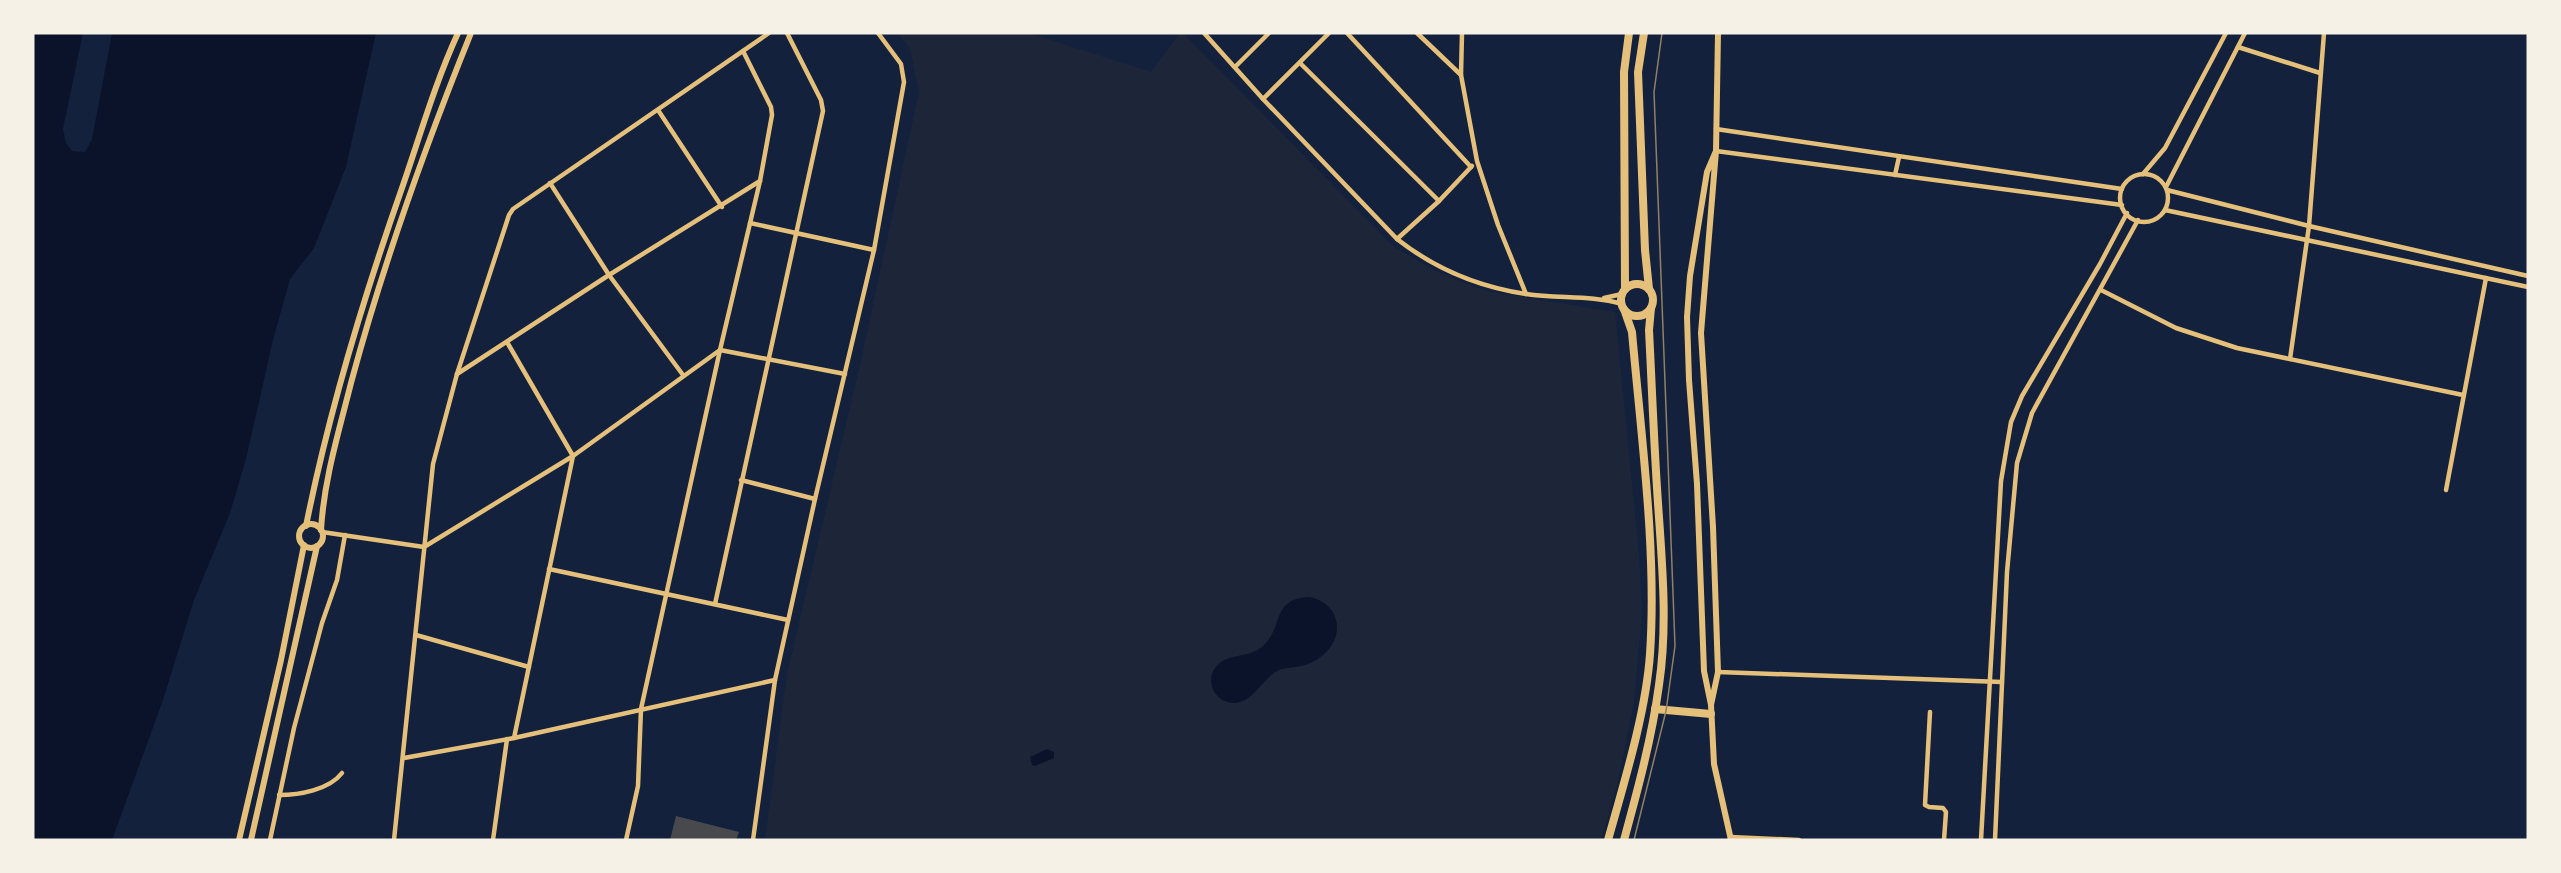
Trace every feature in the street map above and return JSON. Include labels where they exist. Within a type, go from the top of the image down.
[{"type":"highway","points":[[1608,840],[1634,742],[1650,655],[1652,600],[1647,497],[1632,332],[1623,307],[1624,72],[1629,33]]},
{"type":"highway","points":[[1624,840],[1636,798],[1660,684],[1665,599],[1649,330],[1653,298],[1649,289],[1645,250],[1638,72],[1644,33]]},
{"type":"highway","points":[[1624,292],[1640,284],[1649,289]]},
{"type":"highway","points":[[1623,307],[1638,316],[1651,308]]},
{"type":"highway","points":[[1654,709],[1711,714]]},
{"type":"street","points":[[239,840],[282,660],[304,545],[300,535],[306,526],[329,421],[373,268],[429,104],[458,33]]},
{"type":"street","points":[[304,545],[311,548],[323,540],[327,479],[362,344],[404,215],[471,33]]},
{"type":"street","points":[[394,840],[433,464],[457,374],[509,215],[513,209],[550,183],[770,33]]},
{"type":"street","points":[[715,604],[823,111],[821,100],[787,33]]},
{"type":"street","points":[[753,840],[775,680],[814,499],[874,250],[904,82],[901,64],[878,33]]},
{"type":"street","points":[[1204,33],[1263,99],[1397,239],[1422,258],[1453,273],[1526,294],[1602,298],[1624,292]]},
{"type":"street","points":[[1235,67],[1269,33]]},
{"type":"street","points":[[1263,99],[1301,64],[1329,33]]},
{"type":"street","points":[[1347,33],[1471,167]]},
{"type":"street","points":[[1417,33],[1461,75]]},
{"type":"street","points":[[1462,33],[1461,75],[1477,161],[1498,225],[1526,294]]},
{"type":"street","points":[[1711,705],[1718,672],[1713,527],[1701,333],[1716,151],[1719,33]]},
{"type":"street","points":[[2143,174],[2165,148],[2226,33]]},
{"type":"street","points":[[2166,189],[2246,33]]},
{"type":"street","points":[[2290,359],[2308,241],[2324,33]]},
{"type":"street","points":[[2238,47],[2320,73]]},
{"type":"street","points":[[626,840],[638,786],[640,709],[760,181],[772,115],[771,107],[743,51]]},
{"type":"street","points":[[1301,64],[1439,201]]},
{"type":"street","points":[[658,110],[722,207]]},
{"type":"street","points":[[1716,129],[2122,189]]},
{"type":"street","points":[[1716,151],[2122,205]]},
{"type":"street","points":[[1716,151],[1707,172],[1694,253],[1687,317],[1697,484],[1704,671],[1711,705],[1714,764],[1730,839],[1799,840]]},
{"type":"street","points":[[1895,176],[1899,157]]},
{"type":"street","points":[[1397,239],[1439,201],[1477,161]]},
{"type":"street","points":[[2143,174],[2155,176],[2166,189],[2168,202],[2165,210],[2154,220],[2138,220],[2127,213],[2122,205],[2122,189],[2132,177],[2143,174]]},
{"type":"street","points":[[457,374],[609,275],[722,207],[760,181]]},
{"type":"street","points":[[550,183],[609,275],[683,375]]},
{"type":"street","points":[[2166,189],[2309,226],[2528,276]]},
{"type":"street","points":[[2165,210],[2528,287]]},
{"type":"street","points":[[1982,840],[2001,481],[2011,422],[2037,367],[2100,264],[2127,213]]},
{"type":"street","points":[[1995,840],[2012,501],[2019,454],[2032,413],[2138,220]]},
{"type":"street","points":[[750,223],[874,250]]},
{"type":"street","points":[[2100,264],[2112,271]]},
{"type":"street","points":[[2446,490],[2486,278]]},
{"type":"street","points":[[2101,290],[2176,328],[2237,348],[2463,395]]},
{"type":"street","points":[[1602,298],[1623,307]]},
{"type":"street","points":[[507,342],[573,456],[514,738]]},
{"type":"street","points":[[306,526],[313,525],[322,531],[424,547],[573,456],[720,350],[845,374]]},
{"type":"street","points":[[741,480],[814,499]]},
{"type":"street","points":[[270,840],[319,633],[337,580],[345,535]]},
{"type":"street","points":[[251,840],[317,546]]},
{"type":"street","points":[[549,569],[788,620]]},
{"type":"street","points":[[416,635],[529,667]]},
{"type":"street","points":[[1718,672],[2002,682]]},
{"type":"street","points":[[404,759],[514,738],[775,680]]},
{"type":"street","points":[[1930,712],[1925,805],[1943,808],[1946,812],[1944,840]]},
{"type":"street","points":[[493,840],[507,739]]},
{"type":"street","points":[[279,795],[310,790],[336,780],[342,773]]},
{"type":"shaded area","points":[[33,33],[376,33],[346,167],[314,248],[290,279],[273,340],[246,459],[230,513],[194,600],[163,700],[112,840],[33,840]]},
{"type":"shaded area","points":[[897,33],[1029,33],[1151,72],[1180,33],[1183,33],[1394,247],[1438,272],[1486,291],[1615,312],[1639,554],[1642,614],[1634,701],[1618,782],[1601,840],[765,840],[787,674],[859,369],[919,92],[910,49]]},
{"type":"shaded area","points":[[1310,597],[1326,605],[1335,615],[1336,636],[1328,650],[1308,664],[1284,668],[1273,673],[1246,700],[1233,703],[1220,698],[1212,688],[1211,681],[1215,668],[1231,657],[1251,653],[1263,646],[1289,602]]},
{"type":"shaded area","points":[[1047,749],[1054,752],[1054,758],[1035,766],[1032,765],[1030,757]]},
{"type":"pier","points":[[83,33],[112,33],[92,139],[85,152],[72,151],[66,143],[63,129]]},
{"type":"building","points":[[676,816],[739,832],[736,840],[670,840]]},
{"type":"tram line","points":[[1634,840],[1666,711],[1675,646],[1654,92],[1662,33]]}]
